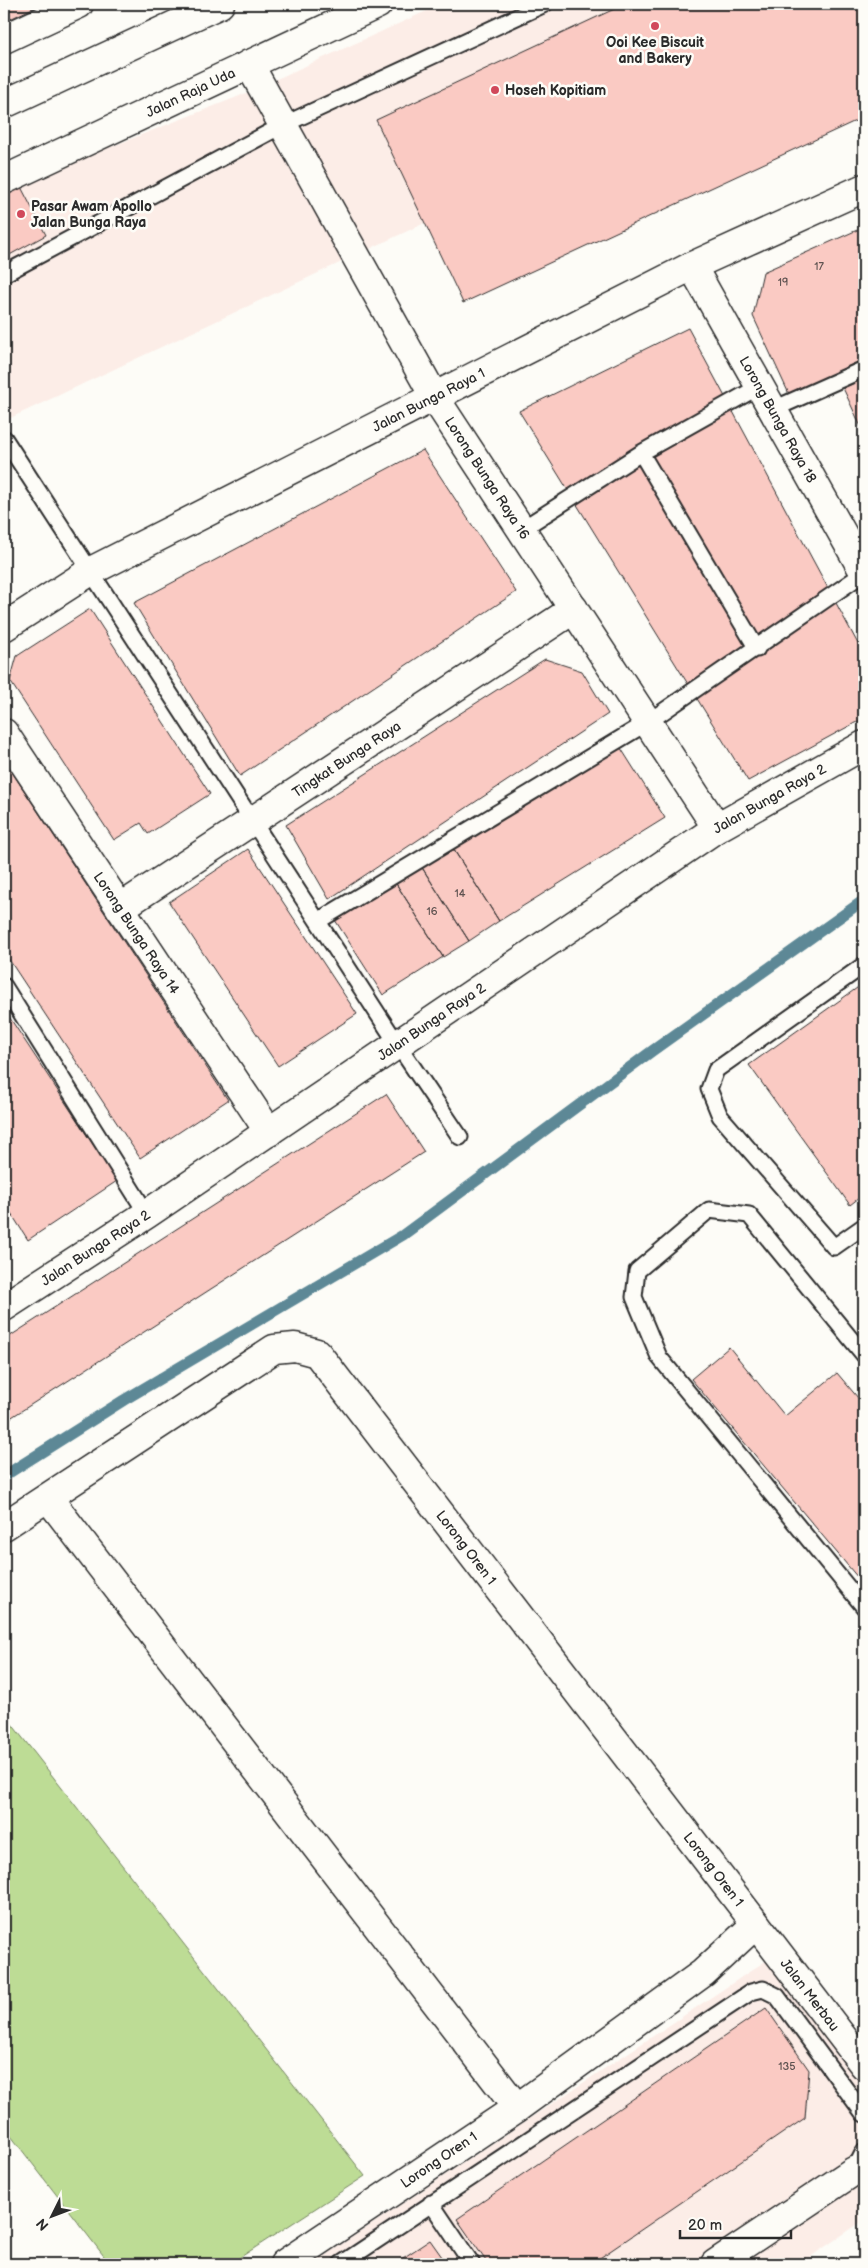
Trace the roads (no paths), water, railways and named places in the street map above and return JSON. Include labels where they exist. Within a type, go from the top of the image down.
[{"type":"street","points":[[4,39],[79,4]]},
{"type":"street","points":[[4,104],[220,4]]},
{"type":"street","name":"Jalan Raja Uda","points":[[4,180],[378,4]]},
{"type":"street","name":"Lorong Bunga Raya 16","points":[[249,64],[435,398],[717,828]]},
{"type":"street","name":"Jalan Bunga Raya 1","points":[[4,627],[91,571],[692,266],[864,188]]},
{"type":"street","name":"Lorong Bunga Raya 18","points":[[692,266],[774,409],[864,573]]},
{"type":"street","name":"Tingkat Bunga Raya","points":[[120,908],[574,609]]},
{"type":"street","name":"Lorong Bunga Raya 14","points":[[4,733],[269,1132]]},
{"type":"street","name":"Jalan Bunga Raya 2","points":[[5,1303],[147,1214],[717,828],[864,745]]},
{"type":"street","name":"Lorong Oren 1","points":[[49,1499],[274,1349],[295,1347],[317,1353],[756,1924],[703,1973],[516,2108],[284,2264]]},
{"type":"street","points":[[4,1526],[49,1499],[516,2108]]},
{"type":"street","name":"Jalan Merbau","points":[[756,1924],[864,2065]]},
{"type":"street","points":[[715,2264],[861,2164]]},
{"type":"lane","points":[[4,274],[283,125],[545,4]]},
{"type":"lane","points":[[774,409],[864,369]]},
{"type":"lane","points":[[522,529],[641,452],[760,386]]},
{"type":"lane","points":[[4,438],[398,1045],[460,1137]]},
{"type":"lane","points":[[641,452],[757,649]]},
{"type":"lane","points":[[318,921],[648,722],[757,649],[864,573]]},
{"type":"lane","points":[[864,965],[716,1070],[709,1089],[720,1116],[834,1247],[864,1226]]},
{"type":"lane","points":[[4,986],[147,1214]]},
{"type":"lane","points":[[864,1355],[749,1215],[709,1210],[638,1271],[634,1297],[659,1357],[864,1607]]},
{"type":"lane","points":[[342,2264],[431,2203],[751,1992],[763,1989],[777,1996],[864,2114]]},
{"type":"lane","points":[[431,2203],[472,2264]]},
{"type":"waterway","points":[[4,1476],[124,1400],[403,1235],[652,1051],[864,900]]},
{"type":"place","name":"Ooi Kee Biscuit and Bakery","points":[[655,26]]},
{"type":"place","name":"Hoseh Kopitiam","points":[[495,90]]},
{"type":"place","name":"Pasar Awam Apollo Jalan Bunga Raya","points":[[21,214]]}]
